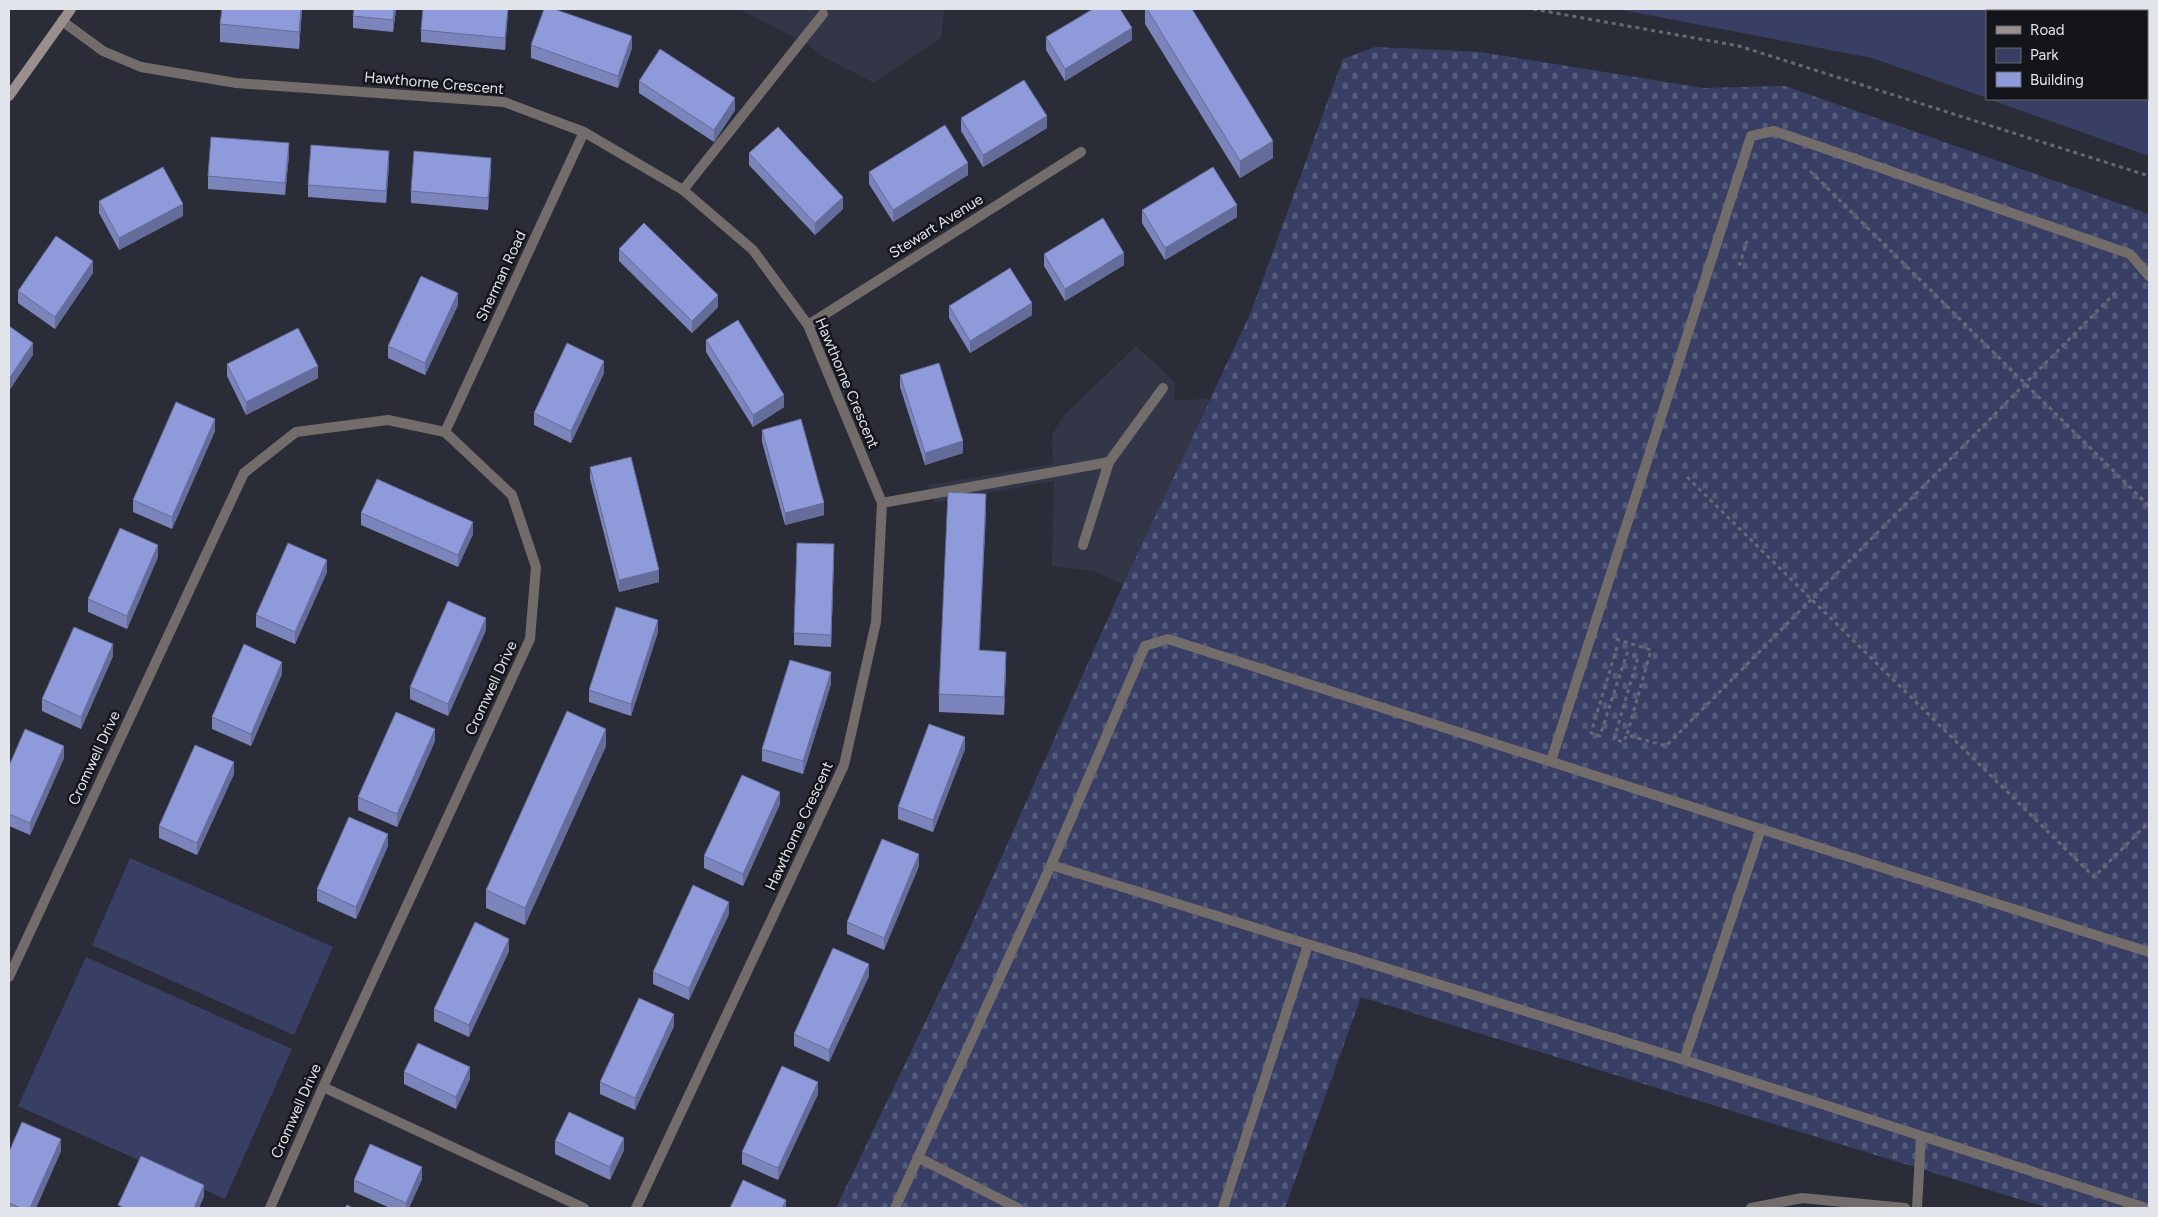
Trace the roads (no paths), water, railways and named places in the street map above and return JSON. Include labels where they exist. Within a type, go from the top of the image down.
[{"type":"street","points":[[9,96],[71,9]]},
{"type":"street","points":[[683,190],[823,14]]},
{"type":"street","name":"Hawthorne Crescent","points":[[62,21],[103,51],[141,67],[236,83],[504,102],[584,132],[683,190],[753,250],[808,325],[882,503],[876,622],[844,766],[636,1208]]},
{"type":"street","points":[[1550,761],[1751,136],[1774,131],[2130,254],[2149,276]]},
{"type":"street","name":"Sherman Road","points":[[445,432],[584,132]]},
{"type":"street","name":"Stewart Avenue","points":[[808,325],[1081,152]]},
{"type":"street","points":[[1084,545],[1109,462],[1163,388]]},
{"type":"street","name":"Cromwell Drive","points":[[9,977],[244,473],[296,432],[388,420],[445,432],[512,495],[536,567],[530,639],[323,1087],[270,1208]]},
{"type":"street","points":[[882,503],[1109,462]]},
{"type":"street","points":[[895,1208],[1051,865],[1146,646],[1168,639],[2149,952]]},
{"type":"street","points":[[1684,1060],[1760,829]]},
{"type":"street","points":[[1051,865],[1684,1060],[2146,1208]]},
{"type":"street","points":[[1223,1208],[1308,945]]},
{"type":"street","points":[[323,1087],[584,1208]]},
{"type":"street","points":[[1917,1208],[1921,1136]]},
{"type":"street","points":[[919,1158],[1018,1208]]},
{"type":"street","points":[[1751,1208],[1802,1198],[1905,1208]]}]
